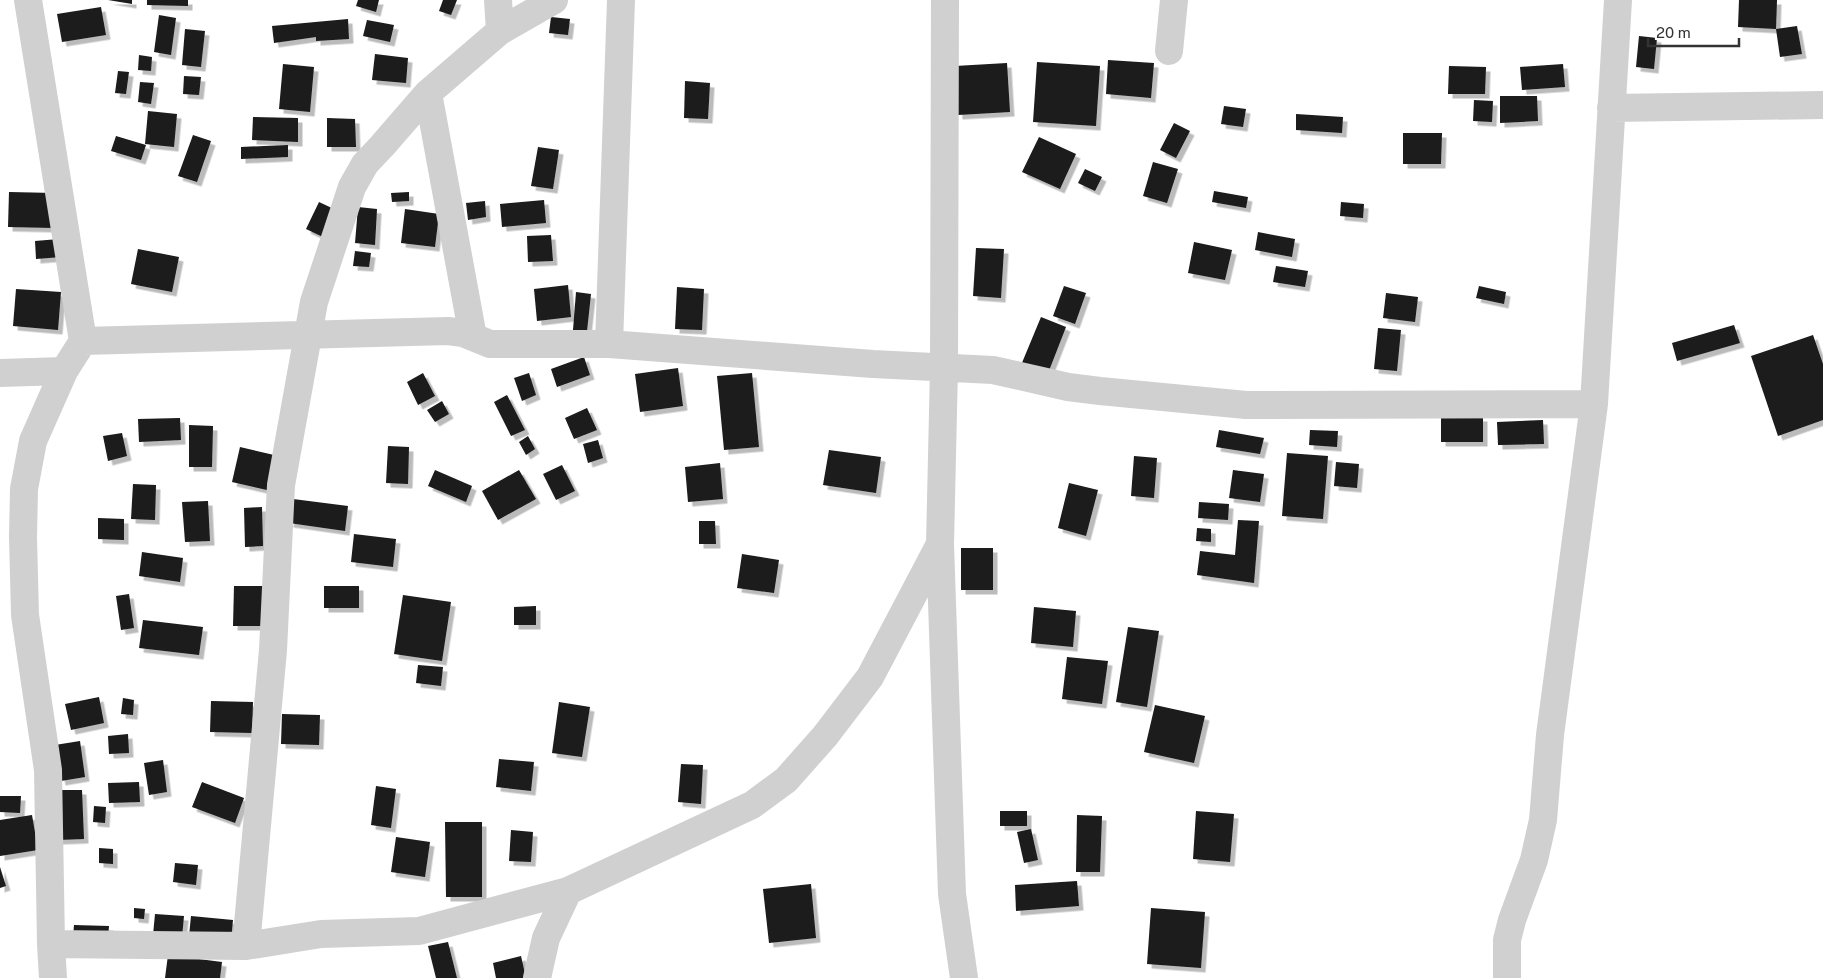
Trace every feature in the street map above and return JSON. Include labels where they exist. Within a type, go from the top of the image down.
[{"type":"street","points":[[28,0],[83,341],[64,372],[33,441],[24,488],[25,615],[48,770],[53,978]]},
{"type":"street","points":[[498,0],[500,31]]},
{"type":"street","points":[[246,946],[273,650],[281,485],[314,302],[352,187],[365,164],[428,93],[500,31],[554,0]]},
{"type":"street","points":[[608,344],[621,0]]},
{"type":"street","points":[[944,0],[944,368],[940,544],[952,894],[964,978]]},
{"type":"street","points":[[1169,51],[1174,0]]},
{"type":"street","points":[[1507,978],[1507,940],[1512,920],[1534,860],[1543,820],[1550,735],[1594,404],[1618,0]]},
{"type":"street","points":[[428,93],[473,337]]},
{"type":"street","points":[[1611,108],[1823,105]]},
{"type":"street","points":[[83,341],[448,331],[463,333],[490,344],[608,344],[994,370],[1068,387],[1100,392],[1246,405],[1594,404]]},
{"type":"street","points":[[0,373],[64,372]]},
{"type":"street","points":[[51,944],[246,946],[321,934],[419,931],[568,890],[752,805],[786,780],[825,736],[870,677],[940,544]]},
{"type":"street","points":[[537,978],[546,938],[568,890]]},
{"type":"building","points":[[108,0],[132,0],[132,4]]},
{"type":"building","points":[[147,0],[188,0],[188,6],[147,5]]},
{"type":"building","points":[[358,0],[379,0],[376,12],[356,6]]},
{"type":"building","points":[[443,0],[457,0],[451,15],[439,11]]},
{"type":"building","points":[[1739,0],[1777,0],[1776,29],[1738,27]]},
{"type":"building","points":[[101,7],[106,35],[62,42],[57,14]]},
{"type":"building","points":[[159,15],[176,18],[171,55],[154,52]]},
{"type":"building","points":[[551,17],[570,19],[568,35],[549,33]]},
{"type":"building","points":[[348,19],[349,39],[316,41],[316,37],[274,43],[272,26]]},
{"type":"building","points":[[367,20],[394,25],[390,42],[363,36]]},
{"type":"building","points":[[1797,26],[1802,54],[1780,57],[1776,29]]},
{"type":"building","points":[[185,29],[205,31],[201,67],[182,65]]},
{"type":"building","points":[[1639,36],[1657,38],[1654,69],[1636,67]]},
{"type":"building","points":[[375,54],[408,58],[406,83],[372,80]]},
{"type":"building","points":[[139,55],[152,57],[151,71],[138,70]]},
{"type":"building","points":[[1108,60],[1154,63],[1151,98],[1106,94]]},
{"type":"building","points":[[1037,62],[1100,66],[1096,126],[1033,122]]},
{"type":"building","points":[[1007,63],[1010,112],[958,115],[955,66]]},
{"type":"building","points":[[283,64],[314,67],[310,112],[279,109]]},
{"type":"building","points":[[1563,64],[1565,87],[1522,90],[1520,67]]},
{"type":"building","points":[[1449,66],[1486,67],[1485,94],[1448,94]]},
{"type":"building","points":[[118,71],[129,72],[126,94],[115,93]]},
{"type":"building","points":[[184,76],[201,77],[199,95],[183,94]]},
{"type":"building","points":[[685,81],[710,83],[708,119],[684,118]]},
{"type":"building","points":[[140,82],[154,83],[151,104],[138,102]]},
{"type":"building","points":[[1500,96],[1537,96],[1538,121],[1500,123]]},
{"type":"building","points":[[1474,100],[1493,101],[1492,122],[1473,121]]},
{"type":"building","points":[[1224,106],[1246,109],[1243,127],[1221,124]]},
{"type":"building","points":[[148,111],[177,114],[174,147],[145,144]]},
{"type":"building","points":[[1296,114],[1343,117],[1342,133],[1296,130]]},
{"type":"building","points":[[253,117],[298,118],[298,142],[252,140]]},
{"type":"building","points":[[327,118],[355,119],[356,147],[327,147]]},
{"type":"building","points":[[1174,123],[1190,131],[1176,158],[1160,150]]},
{"type":"building","points":[[1403,133],[1442,133],[1441,164],[1403,164]]},
{"type":"building","points":[[193,135],[211,141],[197,182],[178,176]]},
{"type":"building","points":[[116,136],[146,145],[141,160],[111,151]]},
{"type":"building","points":[[1039,137],[1076,154],[1060,189],[1022,172]]},
{"type":"building","points":[[288,145],[288,157],[241,159],[241,147]]},
{"type":"building","points":[[538,147],[559,150],[553,189],[531,186]]},
{"type":"building","points":[[1153,162],[1178,169],[1167,203],[1143,196]]},
{"type":"building","points":[[1085,169],[1102,177],[1095,191],[1078,183]]},
{"type":"building","points":[[1214,191],[1248,197],[1246,208],[1212,202]]},
{"type":"building","points":[[9,192],[55,193],[54,228],[8,227]]},
{"type":"building","points":[[409,192],[409,201],[392,202],[391,193]]},
{"type":"building","points":[[544,200],[546,223],[502,227],[500,204]]},
{"type":"building","points":[[485,201],[486,217],[468,220],[466,203]]},
{"type":"building","points":[[319,202],[336,210],[323,237],[306,229]]},
{"type":"building","points":[[1341,202],[1364,204],[1363,218],[1340,216]]},
{"type":"building","points":[[358,207],[377,209],[375,245],[355,243]]},
{"type":"building","points":[[405,209],[439,214],[435,247],[401,243]]},
{"type":"building","points":[[1258,232],[1295,239],[1292,257],[1255,250]]},
{"type":"building","points":[[551,235],[553,261],[528,262],[527,236]]},
{"type":"building","points":[[59,239],[61,257],[36,259],[35,241]]},
{"type":"building","points":[[1194,242],[1232,250],[1225,280],[1188,273]]},
{"type":"building","points":[[976,248],[1004,249],[1001,298],[973,296]]},
{"type":"building","points":[[138,249],[179,257],[172,292],[131,284]]},
{"type":"building","points":[[355,251],[371,253],[369,267],[353,266]]},
{"type":"building","points":[[1276,266],[1308,271],[1305,287],[1273,282]]},
{"type":"building","points":[[568,285],[571,317],[537,321],[534,289]]},
{"type":"building","points":[[1064,286],[1086,293],[1075,324],[1053,316]]},
{"type":"building","points":[[1479,286],[1506,292],[1504,304],[1476,298]]},
{"type":"building","points":[[677,287],[704,289],[702,330],[675,329]]},
{"type":"building","points":[[16,289],[61,292],[58,330],[13,326]]},
{"type":"building","points":[[576,292],[591,294],[587,331],[573,330]]},
{"type":"building","points":[[1386,293],[1418,297],[1415,322],[1383,318]]},
{"type":"building","points":[[1041,317],[1066,327],[1045,381],[1019,370]]},
{"type":"building","points":[[1734,325],[1740,343],[1677,361],[1672,343]]},
{"type":"building","points":[[1378,328],[1401,330],[1397,371],[1374,369]]},
{"type":"building","points":[[1813,335],[1823,364],[1823,420],[1778,436],[1751,356]]},
{"type":"building","points":[[584,357],[590,375],[557,387],[551,369]]},
{"type":"building","points":[[678,368],[683,406],[640,412],[635,374]]},
{"type":"building","points":[[423,373],[435,396],[418,405],[407,382]]},
{"type":"building","points":[[529,373],[536,395],[522,401],[514,378]]},
{"type":"building","points":[[752,373],[759,447],[724,450],[717,376]]},
{"type":"building","points":[[507,395],[525,430],[511,436],[494,402]]},
{"type":"building","points":[[442,401],[449,414],[435,422],[427,410]]},
{"type":"building","points":[[587,408],[597,430],[574,439],[565,418]]},
{"type":"building","points":[[1441,417],[1483,417],[1483,442],[1441,442]]},
{"type":"building","points":[[180,418],[181,440],[139,442],[138,419]]},
{"type":"building","points":[[1543,420],[1544,444],[1498,445],[1497,422]]},
{"type":"building","points":[[189,425],[213,426],[212,467],[189,467]]},
{"type":"building","points":[[1219,430],[1264,438],[1260,454],[1216,447]]},
{"type":"building","points":[[1310,430],[1338,431],[1337,447],[1309,445]]},
{"type":"building","points":[[122,433],[127,456],[108,461],[103,436]]},
{"type":"building","points":[[528,436],[535,449],[526,455],[519,442]]},
{"type":"building","points":[[598,440],[603,458],[588,463],[583,444]]},
{"type":"building","points":[[388,446],[409,447],[408,484],[386,483]]},
{"type":"building","points":[[240,447],[274,455],[267,490],[232,482]]},
{"type":"building","points":[[829,450],[881,457],[876,493],[823,485]]},
{"type":"building","points":[[1287,453],[1328,456],[1323,519],[1282,516]]},
{"type":"building","points":[[1134,456],[1157,458],[1154,498],[1131,496]]},
{"type":"building","points":[[1336,462],[1359,464],[1357,488],[1334,486]]},
{"type":"building","points":[[720,463],[723,499],[688,502],[685,467]]},
{"type":"building","points":[[562,465],[575,491],[556,500],[543,474]]},
{"type":"building","points":[[435,470],[472,486],[466,502],[428,486]]},
{"type":"building","points":[[519,470],[536,499],[498,520],[482,491]]},
{"type":"building","points":[[1233,470],[1264,474],[1260,502],[1229,498]]},
{"type":"building","points":[[1069,483],[1098,490],[1086,536],[1058,528]]},
{"type":"building","points":[[133,484],[156,485],[155,520],[131,519]]},
{"type":"building","points":[[293,499],[348,506],[345,531],[289,523]]},
{"type":"building","points":[[208,501],[210,541],[185,542],[182,502]]},
{"type":"building","points":[[1199,502],[1229,504],[1228,520],[1198,518]]},
{"type":"building","points":[[262,507],[263,546],[245,547],[244,508]]},
{"type":"building","points":[[98,518],[124,519],[124,540],[98,539]]},
{"type":"building","points":[[1238,520],[1259,521],[1254,583],[1197,575],[1200,551],[1235,555]]},
{"type":"building","points":[[699,521],[715,521],[716,544],[699,544]]},
{"type":"building","points":[[1197,528],[1211,529],[1211,542],[1196,541]]},
{"type":"building","points":[[354,534],[396,539],[393,567],[351,562]]},
{"type":"building","points":[[961,548],[993,548],[993,590],[961,590]]},
{"type":"building","points":[[142,552],[183,558],[180,582],[139,576]]},
{"type":"building","points":[[742,554],[779,560],[774,593],[737,588]]},
{"type":"building","points":[[234,586],[265,586],[265,626],[233,626]]},
{"type":"building","points":[[324,586],[359,586],[359,608],[324,608]]},
{"type":"building","points":[[129,594],[134,628],[121,630],[116,596]]},
{"type":"building","points":[[403,595],[451,602],[442,661],[394,654]]},
{"type":"building","points":[[536,606],[536,625],[514,625],[514,607]]},
{"type":"building","points":[[1034,607],[1076,611],[1073,647],[1031,643]]},
{"type":"building","points":[[143,620],[203,627],[199,655],[139,648]]},
{"type":"building","points":[[1128,627],[1159,631],[1147,707],[1116,702]]},
{"type":"building","points":[[1067,657],[1108,661],[1102,704],[1062,699]]},
{"type":"building","points":[[418,665],[443,667],[441,686],[416,683]]},
{"type":"building","points":[[99,697],[104,723],[71,730],[65,704]]},
{"type":"building","points":[[123,698],[134,700],[133,715],[121,714]]},
{"type":"building","points":[[211,701],[253,702],[252,733],[210,732]]},
{"type":"building","points":[[559,702],[590,707],[582,757],[552,753]]},
{"type":"building","points":[[1155,705],[1205,716],[1194,763],[1144,752]]},
{"type":"building","points":[[282,714],[320,715],[319,745],[281,744]]},
{"type":"building","points":[[128,734],[129,753],[109,754],[108,736]]},
{"type":"building","points":[[80,741],[85,777],[61,781],[55,745]]},
{"type":"building","points":[[499,759],[534,762],[531,791],[496,787]]},
{"type":"building","points":[[163,760],[167,792],[149,795],[144,763]]},
{"type":"building","points":[[681,764],[703,765],[701,804],[678,802]]},
{"type":"building","points":[[139,782],[140,802],[109,803],[108,783]]},
{"type":"building","points":[[202,782],[244,798],[235,823],[192,807]]},
{"type":"building","points":[[376,786],[396,789],[391,828],[371,825]]},
{"type":"building","points":[[57,790],[82,790],[84,839],[58,840]]},
{"type":"building","points":[[0,796],[21,796],[20,813],[0,812]]},
{"type":"building","points":[[94,806],[106,807],[105,823],[93,822]]},
{"type":"building","points":[[1000,811],[1027,811],[1027,826],[1000,826]]},
{"type":"building","points":[[1196,811],[1234,814],[1230,862],[1193,859]]},
{"type":"building","points":[[32,815],[38,850],[0,856],[0,820]]},
{"type":"building","points":[[1077,815],[1102,816],[1100,872],[1076,872]]},
{"type":"building","points":[[445,822],[482,822],[482,897],[446,897]]},
{"type":"building","points":[[1031,829],[1038,860],[1024,863],[1017,832]]},
{"type":"building","points":[[511,830],[533,832],[531,862],[509,861]]},
{"type":"building","points":[[396,837],[430,842],[425,877],[391,872]]},
{"type":"building","points":[[99,848],[113,849],[113,864],[99,863]]},
{"type":"building","points":[[175,863],[198,865],[196,885],[173,882]]},
{"type":"building","points":[[0,867],[6,886],[0,888]]},
{"type":"building","points":[[1077,881],[1079,906],[1016,911],[1015,885]]},
{"type":"building","points":[[811,884],[816,938],[769,943],[763,889]]},
{"type":"building","points":[[134,908],[145,909],[144,919],[134,918]]},
{"type":"building","points":[[1151,908],[1205,912],[1201,968],[1147,964]]},
{"type":"building","points":[[155,914],[184,916],[182,937],[153,935]]},
{"type":"building","points":[[191,916],[233,920],[231,940],[189,936]]},
{"type":"building","points":[[74,925],[109,926],[108,938],[73,937]]},
{"type":"building","points":[[448,942],[457,978],[436,978],[428,946]]},
{"type":"building","points":[[168,955],[222,962],[220,978],[165,978]]},
{"type":"building","points":[[521,956],[526,978],[496,978],[493,963]]}]
